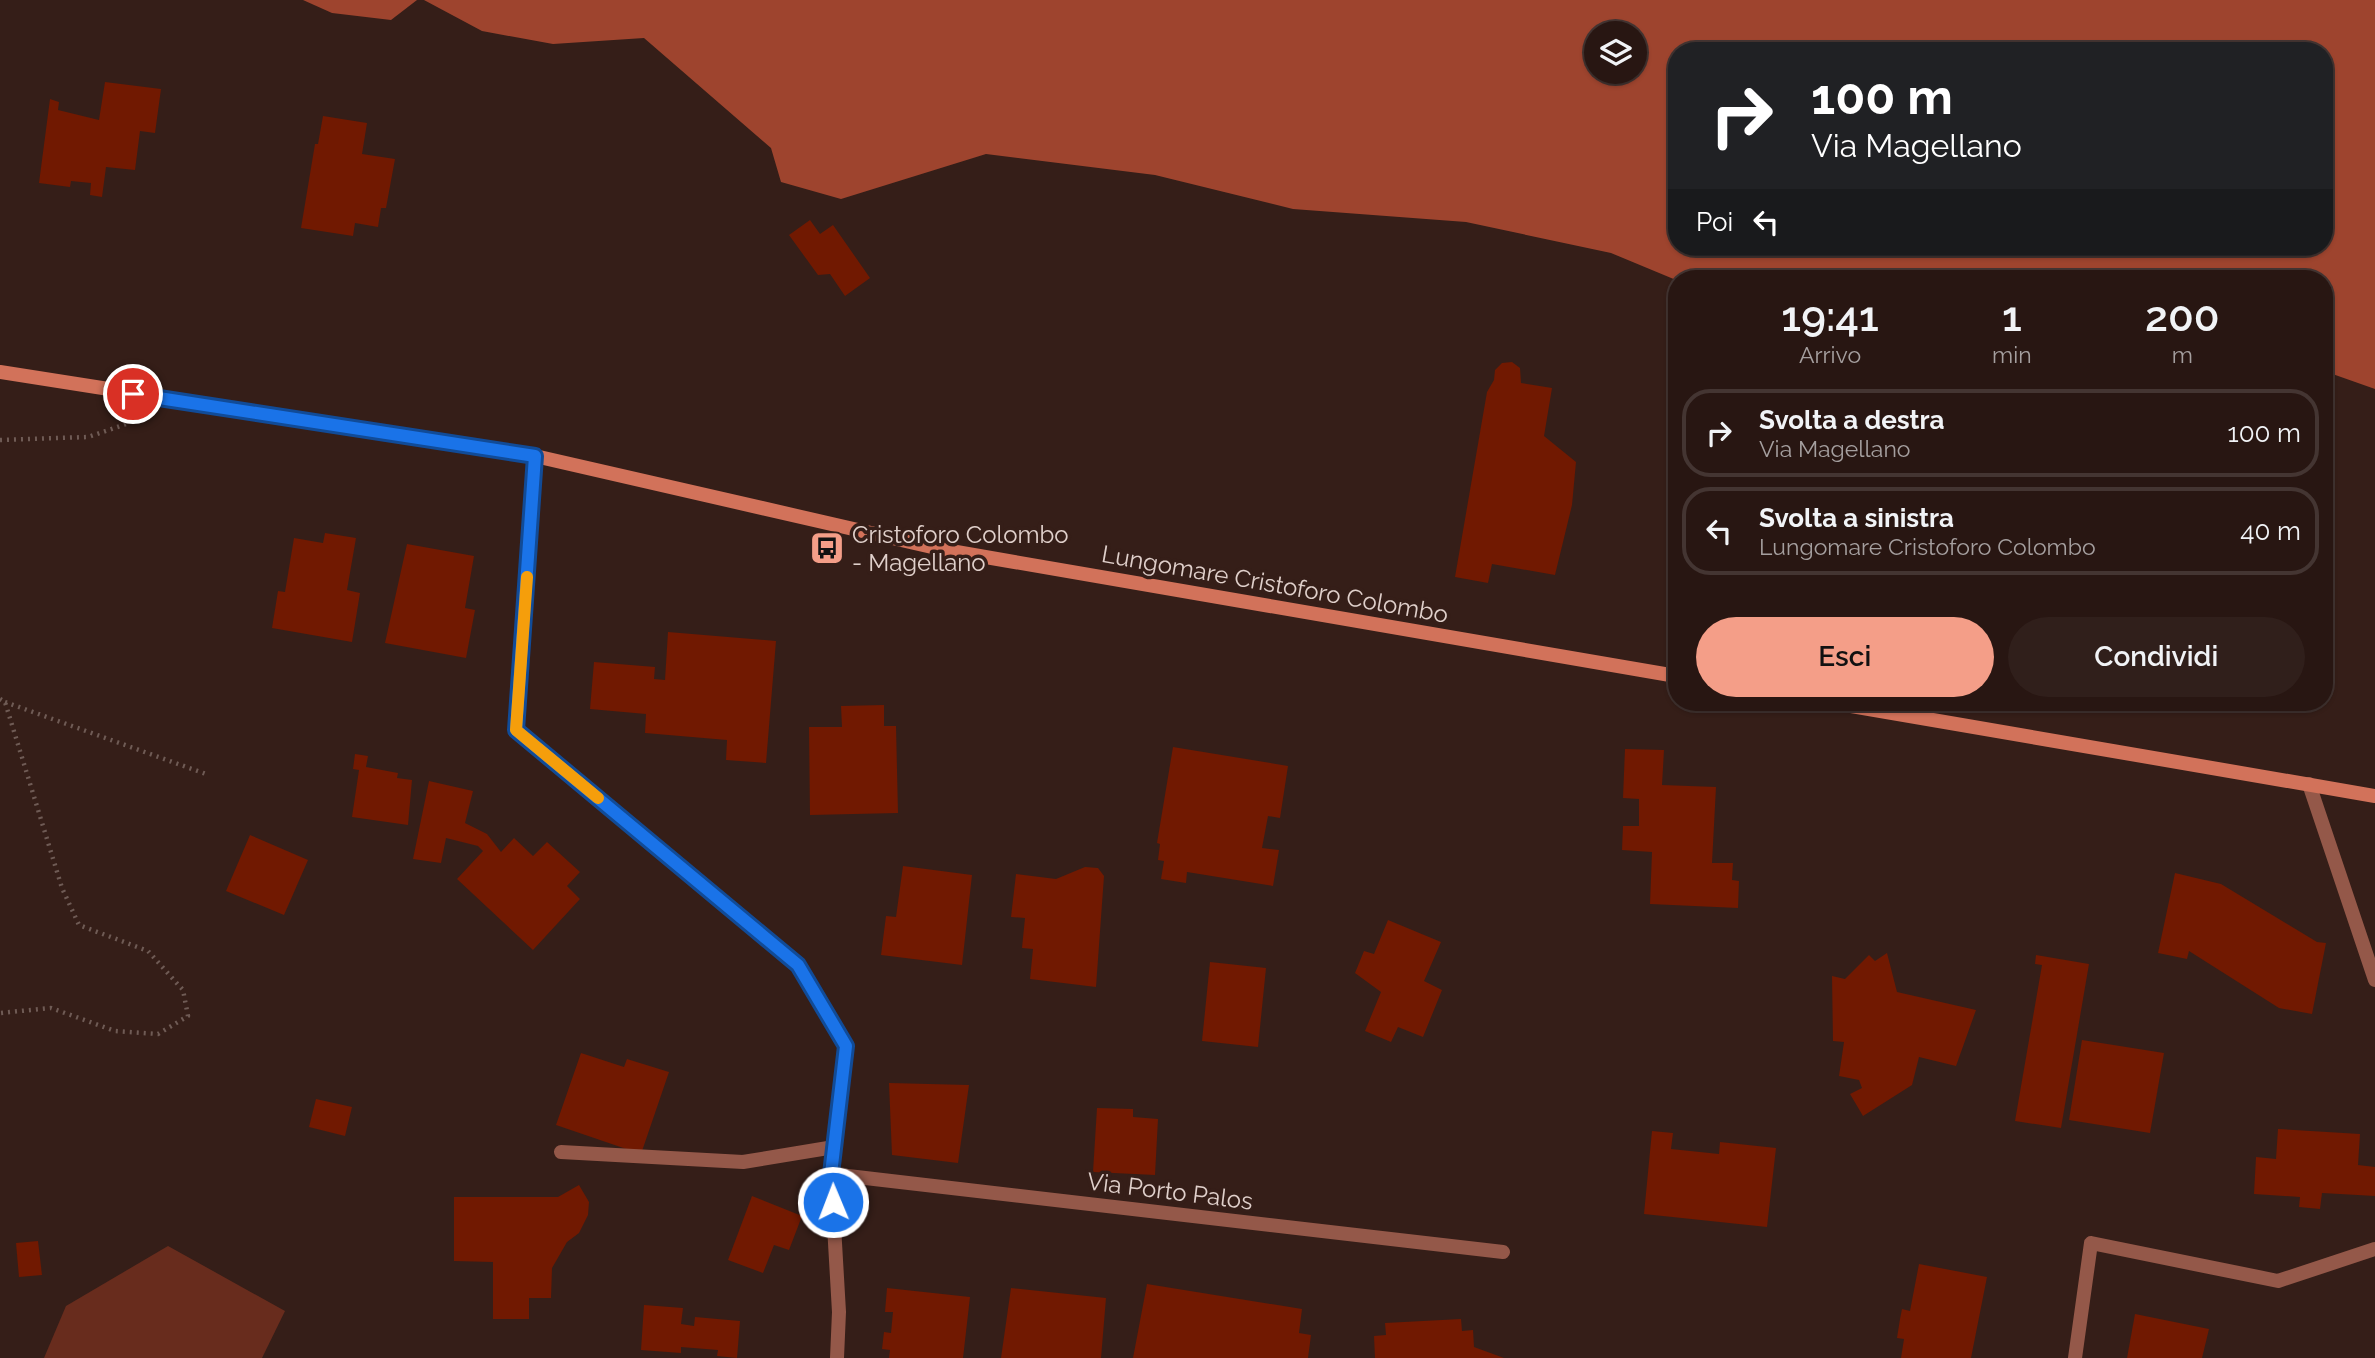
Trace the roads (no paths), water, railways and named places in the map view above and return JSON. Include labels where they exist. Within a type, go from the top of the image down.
[{"type":"main road","name":"Lungomare Cristoforo Colombo","points":[[0,372],[535,456],[944,550],[1668,675]]},
{"type":"main road","points":[[1881,711],[2375,796]]},
{"type":"street","points":[[535,456],[516,730],[798,965],[846,1046],[831,1174],[839,1312],[837,1358]]},
{"type":"street","points":[[2309,784],[2375,980]]},
{"type":"street","points":[[561,1152],[743,1162],[834,1147]]},
{"type":"street","name":"Via Porto Palos","points":[[831,1174],[1503,1252]]},
{"type":"street","points":[[2075,1358],[2091,1243],[2278,1281],[2375,1249]]},
{"type":"place","name":"Cristoforo Colombo - Magellano","points":[[827,548]]}]
